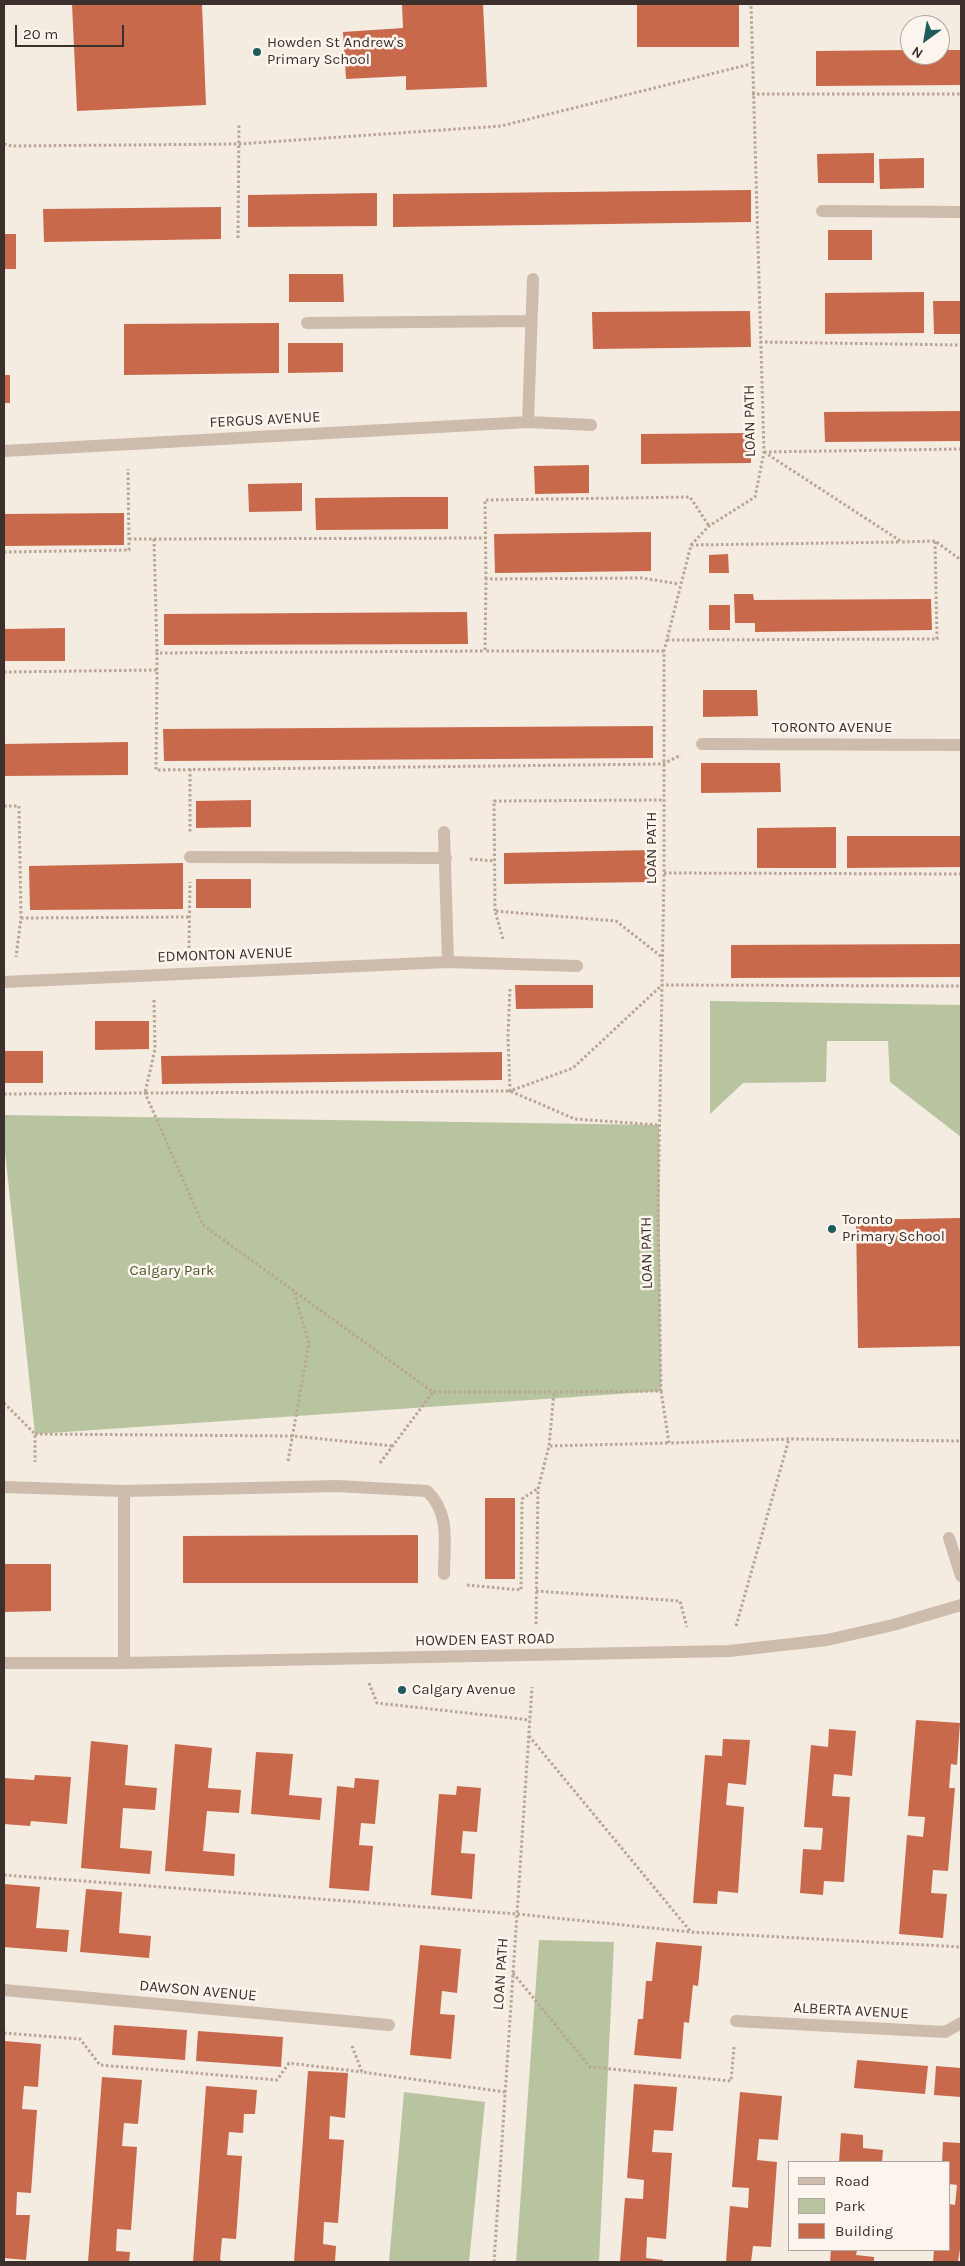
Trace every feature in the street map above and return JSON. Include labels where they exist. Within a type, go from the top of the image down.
[{"type":"street","points":[[822,211],[961,212]]},
{"type":"street","points":[[528,422],[532,279]]},
{"type":"street","points":[[307,323],[531,321]]},
{"type":"street","name":"FERGUS AVENUE","points":[[4,451],[528,422],[591,425]]},
{"type":"street","name":"TORONTO AVENUE","points":[[702,744],[961,745]]},
{"type":"street","points":[[444,832],[448,962]]},
{"type":"street","points":[[190,857],[446,858]]},
{"type":"street","name":"EDMONTON AVENUE","points":[[8,982],[448,962],[577,966]]},
{"type":"street","points":[[4,1487],[124,1491],[283,1487],[427,1491],[438,1502],[444,1523],[444,1574]]},
{"type":"street","points":[[124,1491],[124,1663]]},
{"type":"street","points":[[949,1538],[961,1576]]},
{"type":"street","name":"HOWDEN EAST ROAD","points":[[4,1663],[124,1663],[729,1651],[826,1640],[893,1625],[961,1605]]},
{"type":"street","name":"DAWSON AVENUE","points":[[4,1990],[389,2025]]},
{"type":"street","name":"ALBERTA AVENUE","points":[[736,2021],[945,2032],[961,2023]]},
{"type":"path","name":"LOAN PATH","points":[[669,1443],[661,1390],[659,1125],[664,873],[664,651],[679,584],[691,545],[709,526],[755,497],[764,452],[751,64],[751,4]]},
{"type":"path","points":[[4,144],[12,146],[239,144],[501,126],[751,64]]},
{"type":"path","points":[[752,94],[961,94]]},
{"type":"path","points":[[238,238],[239,124]]},
{"type":"path","points":[[760,342],[961,345]]},
{"type":"path","points":[[4,552],[129,550],[127,444]]},
{"type":"path","points":[[764,452],[961,449]]},
{"type":"path","points":[[764,452],[902,542]]},
{"type":"path","points":[[485,652],[485,500],[690,497],[709,526]]},
{"type":"path","points":[[129,539],[486,538]]},
{"type":"path","points":[[154,539],[157,653],[156,770],[663,764]]},
{"type":"path","points":[[666,640],[937,639],[935,541]]},
{"type":"path","points":[[691,545],[935,541],[961,560]]},
{"type":"path","points":[[486,579],[642,578],[679,584]]},
{"type":"path","points":[[157,653],[664,651]]},
{"type":"path","points":[[4,672],[157,670]]},
{"type":"path","points":[[495,911],[494,801],[664,800]]},
{"type":"path","points":[[4,806],[19,806],[20,918],[8,982]]},
{"type":"path","points":[[664,873],[961,874]]},
{"type":"path","points":[[20,918],[190,917]]},
{"type":"path","points":[[154,974],[155,1049],[145,1093],[203,1224],[433,1392],[661,1390]]},
{"type":"path","points":[[4,1094],[510,1091],[573,1068],[662,985],[961,986]]},
{"type":"path","points":[[509,1019],[510,1091]]},
{"type":"path","points":[[510,1091],[575,1118],[659,1125]]},
{"type":"path","points":[[283,1487],[309,1343],[292,1289]]},
{"type":"path","points":[[362,1488],[433,1392]]},
{"type":"path","points":[[536,1624],[538,1489],[549,1446],[554,1392]]},
{"type":"path","points":[[4,1403],[35,1434],[36,1488]]},
{"type":"path","points":[[35,1434],[293,1436],[393,1446]]},
{"type":"path","points":[[549,1446],[789,1439],[961,1441]]},
{"type":"path","points":[[729,1651],[789,1439]]},
{"type":"path","points":[[444,1574],[460,1584],[521,1590],[522,1499],[538,1489]]},
{"type":"path","points":[[536,1591],[680,1601]]},
{"type":"path","name":"LOAN PATH","points":[[494,2262],[532,1687]]},
{"type":"path","points":[[377,1703],[530,1720]]},
{"type":"path","points":[[528,1735],[691,1932]]},
{"type":"path","points":[[4,1875],[517,1914],[691,1932],[961,1947]]},
{"type":"path","points":[[513,1972],[590,2067],[732,2082],[736,2021]]},
{"type":"path","points":[[341,2020],[362,2072]]},
{"type":"path","points":[[4,2033],[80,2039],[100,2065],[277,2080],[289,2063],[505,2092]]},
{"type":"green space","points":[[710,1001],[961,1005],[961,1137],[890,1082],[888,1041],[827,1041],[826,1082],[743,1083],[710,1114]]},
{"type":"green space","name":"Calgary Park","points":[[4,1115],[659,1125],[661,1391],[35,1434],[4,1142]]},
{"type":"green space","points":[[539,1940],[614,1942],[599,2262],[516,2262]]},
{"type":"green space","points":[[404,2092],[485,2102],[469,2262],[389,2262]]},
{"type":"building","points":[[72,4],[202,4],[206,105],[77,111]]},
{"type":"building","points":[[402,4],[483,4],[487,87],[406,90],[406,76],[346,79],[343,32],[403,28]]},
{"type":"building","points":[[637,4],[739,4],[739,47],[637,47]]},
{"type":"building","points":[[900,50],[900,65],[950,65],[950,50],[961,50],[961,85],[816,86],[816,51]]},
{"type":"building","points":[[874,153],[874,183],[818,183],[817,154]]},
{"type":"building","points":[[924,158],[924,188],[880,189],[879,159]]},
{"type":"building","points":[[751,190],[751,222],[393,227],[393,194]]},
{"type":"building","points":[[377,193],[377,226],[248,227],[248,195]]},
{"type":"building","points":[[221,207],[221,239],[44,242],[43,209]]},
{"type":"building","points":[[828,230],[872,230],[872,260],[828,260]]},
{"type":"building","points":[[4,234],[16,234],[16,269],[4,269]]},
{"type":"building","points":[[289,274],[343,274],[344,302],[289,302]]},
{"type":"building","points":[[924,292],[924,333],[825,334],[825,293]]},
{"type":"building","points":[[933,301],[961,301],[961,334],[934,334]]},
{"type":"building","points":[[750,311],[751,347],[593,349],[592,312]]},
{"type":"building","points":[[279,323],[279,373],[124,375],[124,324]]},
{"type":"building","points":[[288,343],[343,343],[343,372],[288,373]]},
{"type":"building","points":[[4,375],[10,375],[10,403],[4,403]]},
{"type":"building","points":[[961,411],[961,441],[825,442],[824,412]]},
{"type":"building","points":[[751,433],[751,463],[641,464],[641,434]]},
{"type":"building","points":[[589,465],[589,493],[535,494],[534,466]]},
{"type":"building","points":[[302,483],[302,511],[249,512],[248,484]]},
{"type":"building","points":[[448,497],[448,529],[316,530],[315,498]]},
{"type":"building","points":[[124,513],[124,545],[4,546],[4,514]]},
{"type":"building","points":[[651,532],[651,571],[495,573],[494,534]]},
{"type":"building","points":[[728,554],[729,573],[709,573],[709,555]]},
{"type":"building","points":[[734,594],[753,594],[754,600],[931,599],[932,630],[755,632],[755,623],[735,623]]},
{"type":"building","points":[[709,605],[730,605],[730,630],[709,630]]},
{"type":"building","points":[[467,612],[468,644],[164,645],[164,614]]},
{"type":"building","points":[[65,628],[65,661],[4,661],[4,629]]},
{"type":"building","points":[[703,690],[757,690],[758,716],[703,717]]},
{"type":"building","points":[[653,726],[653,758],[164,761],[163,729]]},
{"type":"building","points":[[128,742],[128,775],[4,776],[4,744]]},
{"type":"building","points":[[701,763],[780,763],[781,792],[701,793]]},
{"type":"building","points":[[251,800],[251,827],[196,828],[196,801]]},
{"type":"building","points":[[836,827],[836,868],[757,868],[757,828]]},
{"type":"building","points":[[847,836],[961,836],[961,867],[847,868]]},
{"type":"building","points":[[651,850],[651,882],[504,884],[504,853]]},
{"type":"building","points":[[183,863],[183,909],[30,910],[29,866]]},
{"type":"building","points":[[196,879],[251,879],[251,908],[196,908]]},
{"type":"building","points":[[961,944],[961,977],[731,978],[731,945]]},
{"type":"building","points":[[515,985],[593,985],[593,1008],[516,1009]]},
{"type":"building","points":[[95,1021],[149,1021],[149,1049],[95,1050]]},
{"type":"building","points":[[4,1051],[43,1051],[43,1083],[4,1083]]},
{"type":"building","points":[[502,1052],[502,1080],[162,1084],[161,1056]]},
{"type":"building","points":[[961,1218],[961,1346],[858,1348],[856,1220]]},
{"type":"building","points":[[485,1498],[515,1498],[515,1579],[485,1579]]},
{"type":"building","points":[[418,1535],[418,1583],[183,1583],[183,1536]]},
{"type":"building","points":[[4,1564],[51,1564],[51,1611],[4,1612]]},
{"type":"building","points":[[916,1720],[960,1723],[957,1765],[951,1764],[949,1788],[955,1788],[948,1871],[933,1870],[931,1893],[947,1894],[943,1938],[899,1934],[907,1835],[923,1837],[925,1817],[908,1816]]},
{"type":"building","points":[[829,1729],[856,1731],[852,1776],[834,1774],[832,1796],[850,1797],[844,1882],[824,1881],[823,1895],[800,1893],[803,1849],[821,1850],[823,1828],[804,1827],[811,1745],[828,1747]]},
{"type":"building","points":[[723,1739],[750,1740],[746,1785],[728,1783],[726,1805],[744,1807],[738,1893],[718,1891],[717,1904],[693,1903],[705,1755],[722,1756]]},
{"type":"building","points":[[91,1741],[128,1745],[125,1785],[157,1788],[155,1810],[123,1808],[120,1848],[152,1851],[150,1874],[81,1868]]},
{"type":"building","points":[[175,1744],[212,1748],[208,1788],[241,1790],[239,1813],[207,1811],[203,1851],[235,1854],[234,1876],[165,1871]]},
{"type":"building","points":[[256,1752],[293,1754],[289,1795],[322,1798],[320,1820],[251,1814]]},
{"type":"building","points":[[35,1775],[71,1777],[67,1824],[31,1821],[30,1826],[4,1824],[4,1778],[34,1780]]},
{"type":"building","points":[[355,1778],[379,1780],[375,1824],[361,1823],[359,1845],[373,1846],[369,1891],[329,1888],[337,1786],[354,1788]]},
{"type":"building","points":[[457,1786],[481,1788],[477,1832],[463,1831],[461,1853],[475,1854],[472,1899],[431,1895],[439,1794],[456,1795]]},
{"type":"building","points":[[4,1884],[40,1887],[36,1928],[69,1930],[67,1952],[4,1947]]},
{"type":"building","points":[[86,1889],[122,1892],[119,1933],[151,1936],[149,1958],[80,1952]]},
{"type":"building","points":[[656,1942],[702,1946],[698,1986],[693,1985],[689,2023],[684,2022],[681,2059],[634,2055],[638,2019],[643,2019],[646,1981],[652,1981]]},
{"type":"building","points":[[420,1945],[461,1949],[457,1993],[442,1991],[440,2014],[455,2015],[451,2059],[410,2055]]},
{"type":"building","points":[[114,2025],[187,2030],[185,2060],[112,2055]]},
{"type":"building","points":[[198,2031],[283,2037],[281,2067],[196,2061]]},
{"type":"building","points":[[4,2041],[41,2044],[38,2087],[24,2086],[22,2109],[37,2110],[31,2193],[17,2192],[16,2215],[30,2215],[26,2260],[4,2258]]},
{"type":"building","points":[[857,2060],[928,2066],[925,2094],[854,2088]]},
{"type":"building","points":[[936,2066],[961,2068],[961,2097],[934,2095]]},
{"type":"building","points":[[308,2071],[348,2073],[345,2118],[330,2116],[329,2139],[344,2140],[338,2223],[324,2222],[323,2244],[336,2246],[335,2262],[294,2262]]},
{"type":"building","points":[[102,2077],[142,2080],[138,2124],[124,2123],[122,2146],[137,2147],[131,2230],[117,2229],[116,2251],[130,2252],[129,2262],[88,2262]]},
{"type":"building","points":[[634,2084],[677,2087],[673,2131],[654,2130],[652,2152],[672,2153],[666,2239],[647,2237],[646,2258],[663,2260],[663,2262],[620,2262],[625,2198],[643,2199],[644,2180],[627,2178]]},
{"type":"building","points":[[206,2086],[257,2090],[255,2114],[244,2114],[243,2133],[229,2132],[227,2155],[242,2156],[236,2239],[222,2238],[220,2260],[225,2262],[193,2262]]},
{"type":"building","points":[[740,2092],[782,2096],[778,2140],[759,2139],[757,2160],[777,2162],[771,2247],[753,2246],[751,2262],[726,2262],[730,2206],[748,2208],[749,2188],[732,2187]]},
{"type":"building","points":[[841,2133],[863,2135],[863,2148],[883,2150],[882,2161],[839,2161]]},
{"type":"building","points":[[943,2142],[961,2143],[961,2243],[958,2262],[933,2262],[934,2251],[950,2251],[950,2204],[955,2205],[957,2185],[950,2184],[950,2161],[942,2161]]},
{"type":"building","points":[[831,2251],[857,2251],[856,2255],[874,2257],[874,2262],[830,2262]]},
{"type":"place","name":"Howden St Andrew's Primary School","points":[[257,52]]},
{"type":"place","name":"Toronto Primary School","points":[[832,1229]]},
{"type":"place","name":"Calgary Avenue","points":[[402,1690]]}]
